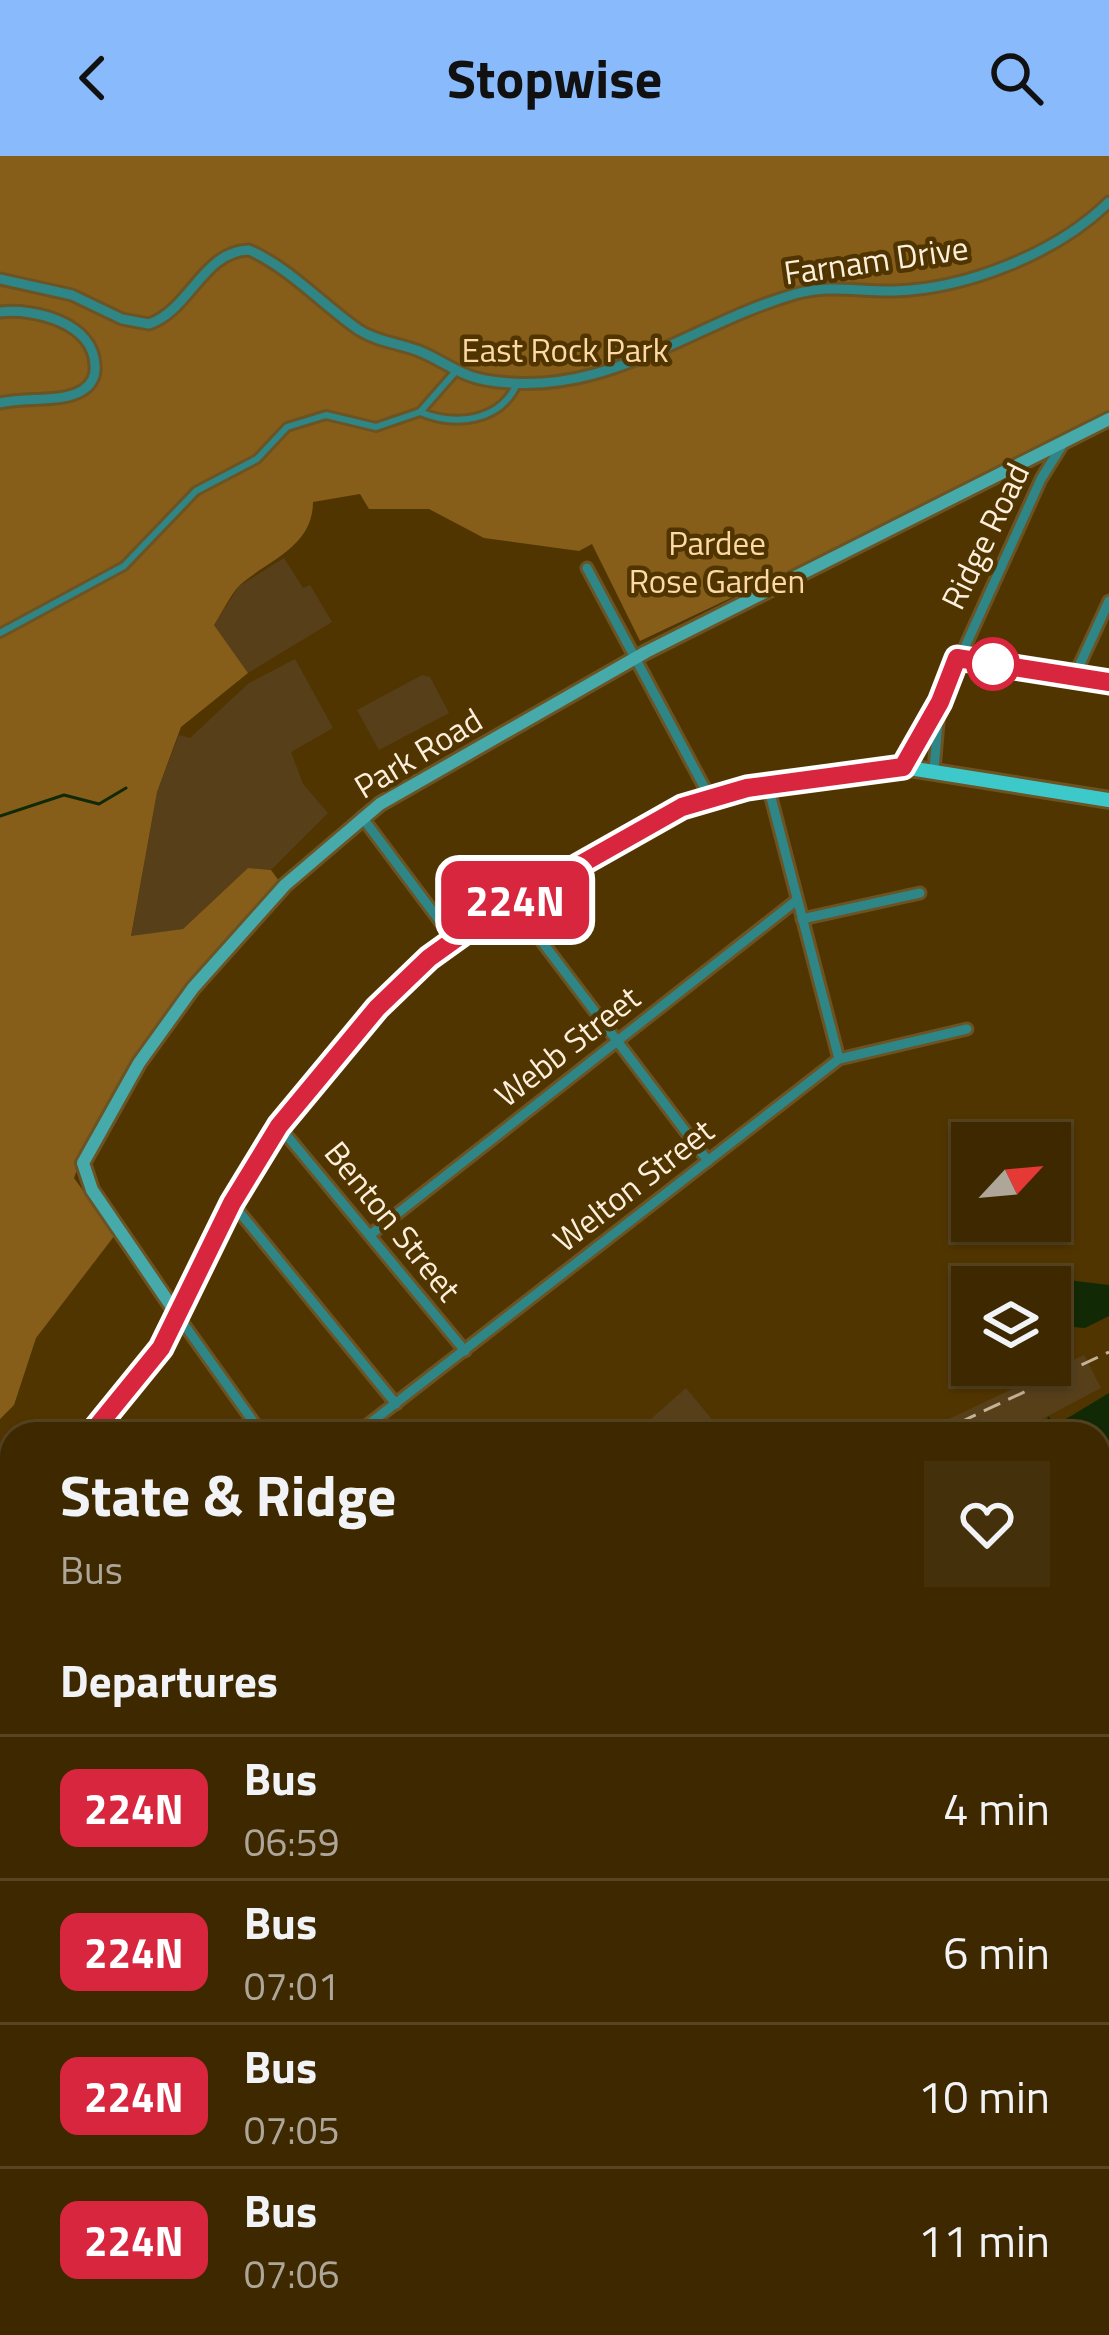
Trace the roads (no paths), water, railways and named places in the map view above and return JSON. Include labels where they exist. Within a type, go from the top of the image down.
[{"type":"main road","name":"Ridge Road","points":[[1061,447],[1109,419]]},
{"type":"main road","name":"Park Road","points":[[178,1316],[92,1190],[82,1163],[139,1063],[193,988],[277,892],[362,818],[634,658],[1061,447]]},
{"type":"main road","points":[[102,1422],[140,1379],[178,1316],[232,1203],[279,1126],[377,1008],[454,940],[512,902],[709,796],[903,767],[1109,800]]},
{"type":"street","name":"Farnam Drive","points":[[0,279],[72,295],[122,319],[148,324],[178,307],[220,259],[249,250],[361,331],[415,349],[456,371],[517,384],[615,372],[801,292],[838,287],[901,290],[972,277],[1054,241],[1109,202]]},
{"type":"street","points":[[0,312],[27,311],[69,326],[87,344],[95,366],[92,380],[76,393],[0,403]]},
{"type":"street","points":[[0,633],[124,566],[196,491],[257,459],[282,430],[326,415],[369,428],[420,412],[456,371]]},
{"type":"street","points":[[420,412],[445,421],[466,420],[497,407],[517,384]]},
{"type":"street","name":"Ridge Road","points":[[903,767],[940,702],[1041,479],[1061,447]]},
{"type":"street","points":[[587,568],[709,796]]},
{"type":"street","points":[[1074,677],[1109,601]]},
{"type":"street","points":[[957,658],[1109,682]]},
{"type":"street","name":"Ridge Road","points":[[934,770],[940,702]]},
{"type":"street","points":[[768,786],[839,1059]]},
{"type":"street","points":[[362,818],[454,940]]},
{"type":"street","points":[[802,919],[920,893]]},
{"type":"street","name":"Webb Street","points":[[370,1235],[797,900]]},
{"type":"street","points":[[512,902],[709,1161]]},
{"type":"street","name":"Welton Street","points":[[372,1422],[839,1059],[968,1029]]},
{"type":"street","name":"Benton Street","points":[[279,1126],[465,1351]]},
{"type":"street","points":[[232,1203],[396,1404]]},
{"type":"street","points":[[178,1316],[253,1422]]},
{"type":"waterway","points":[[0,816],[64,795],[99,804],[126,788]]},
{"type":"railway","points":[[960,1422],[1109,1352]]},
{"type":"park label","name":"East Rock Park","points":[[565,350]]},
{"type":"park label","name":"Pardee Rose Garden","points":[[717,562]]}]
